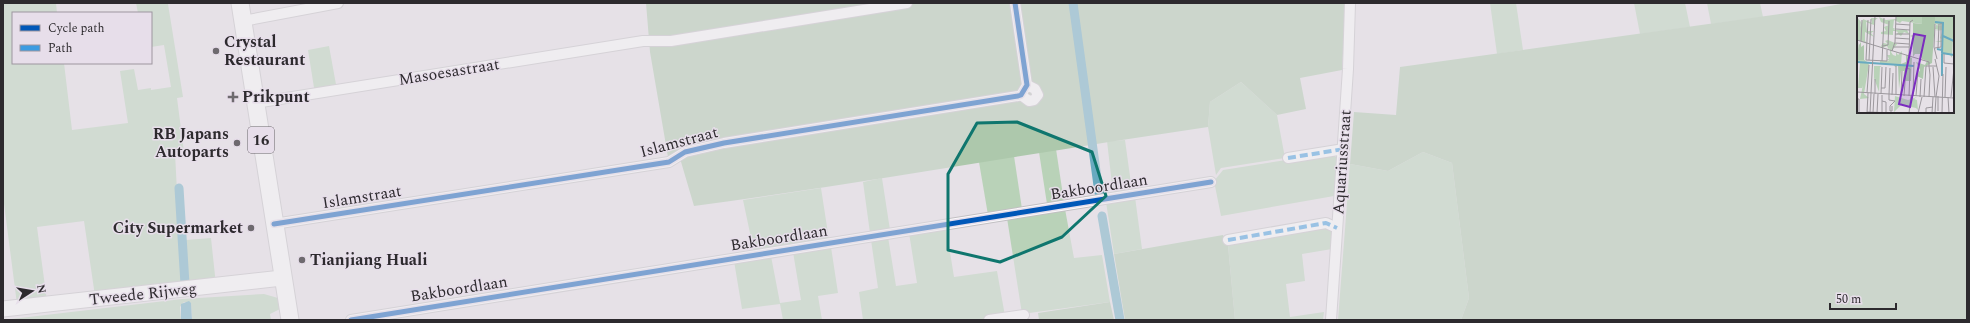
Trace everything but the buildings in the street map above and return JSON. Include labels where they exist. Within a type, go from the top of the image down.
[{"type":"main road","name":"16","points":[[240,3],[282,278],[290,320]]},
{"type":"street","points":[[243,21],[338,3]]},
{"type":"street","name":"Masoesastraat","points":[[255,103],[644,41],[670,41],[906,3]]},
{"type":"street","name":"Islamstraat","points":[[274,224],[669,162],[685,152],[724,144],[1021,95],[1027,85],[1015,3]]},
{"type":"street","name":"Aquariusstraat","points":[[1331,320],[1344,149],[1350,3]]},
{"type":"street","points":[[1288,158],[1344,149]]},
{"type":"street","name":"Bakboordlaan","points":[[350,320],[1211,182]]},
{"type":"street","points":[[1228,240],[1326,223],[1337,228]]},
{"type":"street","name":"Tweede Rijweg","points":[[3,309],[282,278]]},
{"type":"street","points":[[989,320],[1024,315]]},
{"type":"highlighted area","points":[[1017,122],[1092,152],[1106,196],[1062,237],[1000,262],[948,250],[948,174],[977,123]]},
{"type":"green space","points":[[3,3],[56,3],[57,12],[12,12],[12,64],[64,64],[72,130],[128,123],[120,71],[134,69],[138,90],[171,87],[164,45],[152,47],[152,12],[138,12],[136,3],[168,4],[183,97],[177,98],[184,152],[175,153],[182,288],[95,296],[84,221],[37,227],[47,301],[17,304],[3,196]]},
{"type":"green space","points":[[646,3],[1346,3],[1342,70],[1300,78],[1306,109],[1277,115],[1241,82],[1210,102],[1208,127],[694,206],[679,155],[668,157],[650,52]]},
{"type":"green space","points":[[1490,3],[1516,3],[1523,50],[1497,54]]},
{"type":"green space","points":[[1634,3],[1685,3],[1690,27],[1640,34]]},
{"type":"green space","points":[[1707,3],[1760,3],[1763,17],[1711,24]]},
{"type":"green space","points":[[1846,3],[1967,3],[1967,320],[1461,320],[1469,298],[1452,163],[1423,152],[1388,171],[1350,164],[1354,112],[1396,115],[1400,67],[1808,10]]},
{"type":"green space","points":[[329,46],[337,90],[315,94],[308,50]]},
{"type":"green space","points":[[1241,82],[1277,115],[1285,158],[1221,168],[1216,175],[1208,127],[1210,102]]},
{"type":"green space","points":[[1125,140],[1132,191],[1113,193],[1107,141]]},
{"type":"green space","points":[[1056,149],[1064,202],[1047,204],[1039,152]]},
{"type":"green space","points":[[1423,152],[1452,163],[1469,298],[1461,320],[1338,320],[1350,164],[1388,171]]},
{"type":"green space","points":[[1334,155],[1337,158],[1334,196],[1221,216],[1214,181],[1223,170],[1286,160],[1287,163]]},
{"type":"green space","points":[[1014,156],[1022,209],[988,215],[979,162]]},
{"type":"green space","points":[[882,178],[890,230],[870,233],[863,182]]},
{"type":"green space","points":[[821,188],[829,240],[754,252],[743,200]]},
{"type":"green space","points":[[1135,197],[1142,249],[1114,254],[1106,202]]},
{"type":"green space","points":[[1065,209],[1074,258],[1102,255],[1110,302],[1022,314],[1007,218]]},
{"type":"green space","points":[[946,227],[954,277],[997,271],[1005,316],[976,320],[863,320],[859,292],[878,288],[871,240],[888,237],[896,286],[917,283],[909,233]]},
{"type":"green space","points":[[1325,227],[1333,230],[1332,249],[1302,254],[1305,281],[1286,284],[1290,317],[1324,312],[1323,320],[1235,320],[1228,245]]},
{"type":"green space","points":[[1223,235],[1228,245],[1235,320],[1125,320],[1114,254]]},
{"type":"green space","points":[[211,238],[216,285],[189,287],[186,240]]},
{"type":"green space","points":[[831,247],[838,293],[818,296],[822,320],[783,320],[780,304],[742,309],[734,261],[771,256],[780,303],[801,300],[793,252]]},
{"type":"green space","points":[[264,294],[278,298],[280,309],[270,314],[271,320],[192,320],[191,303],[184,302],[180,307],[181,320],[3,320],[182,299]]},
{"type":"green space","points":[[1110,302],[1114,320],[1039,320],[1038,313]]},
{"type":"water","points":[[189,301],[191,303],[192,320],[181,320],[181,304]]},
{"type":"waterway","points":[[1073,3],[1099,193]]},
{"type":"waterway","points":[[179,188],[185,284]]},
{"type":"waterway","points":[[1102,216],[1120,320]]},
{"type":"marked path","points":[[1288,158],[1344,149]]},
{"type":"marked path","points":[[1228,240],[1326,223],[1337,228]]},
{"type":"cycle path","points":[[274,224],[669,162],[685,152],[724,143],[1018,96],[1021,95],[1027,85],[1015,3]]},
{"type":"cycle path","points":[[351,320],[1211,182]]},
{"type":"place","name":"Crystal Restaurant","points":[[216,51]]},
{"type":"place","name":"Prikpunt","points":[[233,97]]},
{"type":"place","name":"RB Japans Autoparts","points":[[237,143]]},
{"type":"place","name":"City Supermarket","points":[[251,228]]},
{"type":"place","name":"Tianjiang Huali","points":[[302,260]]}]
